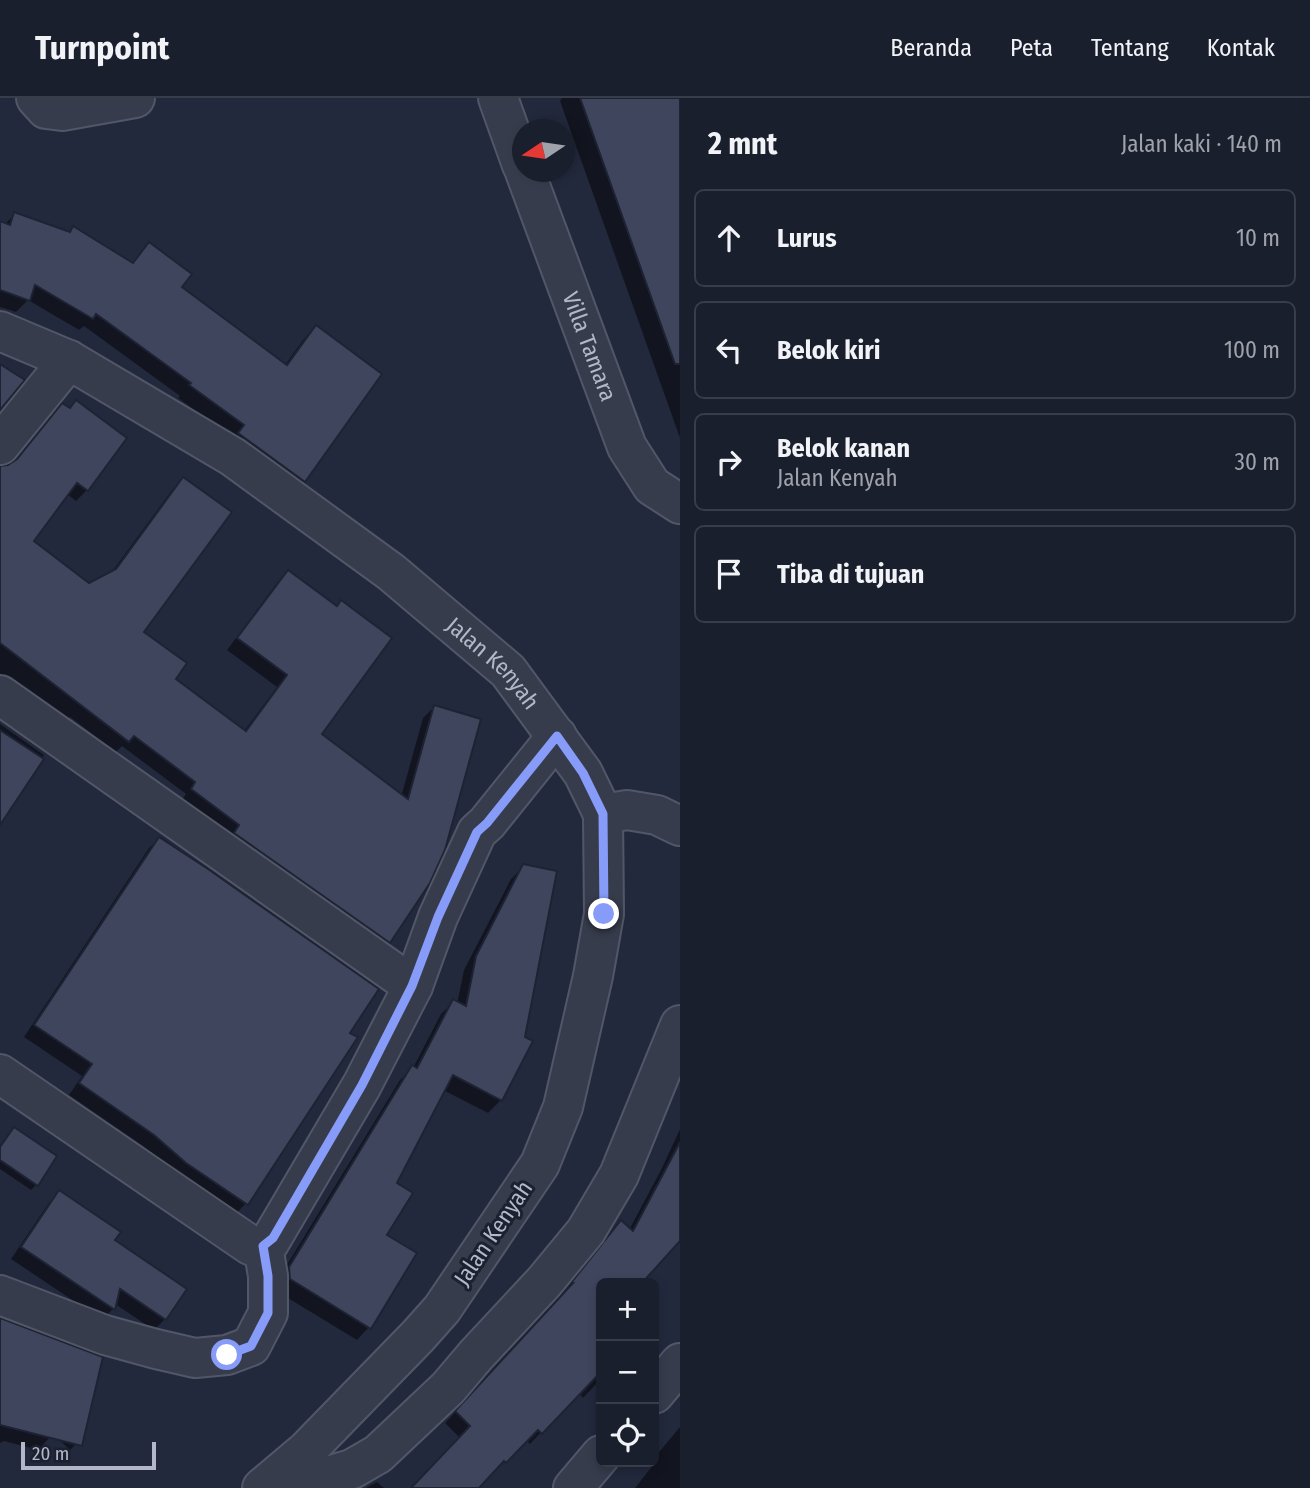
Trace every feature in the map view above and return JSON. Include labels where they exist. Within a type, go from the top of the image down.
[{"type":"street","points":[[36,98],[46,108],[62,111],[135,98]]},
{"type":"street","points":[[498,98],[512,136]]},
{"type":"street","name":"Villa Tamara","points":[[529,182],[627,447],[652,486],[680,504]]},
{"type":"street","name":"Jalan Kenyah","points":[[0,331],[69,360],[233,457],[391,572],[508,671],[583,773],[603,814],[604,914],[593,976],[563,1107],[540,1164],[442,1309],[307,1450],[262,1488]]},
{"type":"street","points":[[0,444],[69,360]]},
{"type":"street","points":[[0,695],[412,986]]},
{"type":"street","points":[[0,1074],[250,1245],[263,1246],[273,1238],[362,1085],[412,986],[438,917],[477,832],[557,736]]},
{"type":"street","points":[[603,814],[627,810],[657,815],[680,826]]},
{"type":"street","points":[[286,1488],[352,1469],[378,1454],[448,1388],[544,1282],[586,1231],[619,1175],[680,1025]]},
{"type":"street","points":[[0,1295],[105,1335],[156,1349],[195,1358],[227,1355],[251,1346],[268,1313],[268,1276],[263,1246]]},
{"type":"street","points":[[659,1388],[680,1363]]},
{"type":"street","points":[[573,1488],[596,1461]]},
{"type":"building","points":[[580,98],[680,98],[680,364],[675,364]]},
{"type":"building","points":[[14,212],[70,232],[73,226],[133,263],[149,242],[192,274],[182,287],[287,365],[316,325],[382,374],[305,482],[238,433],[244,425],[96,314],[93,319],[35,285],[30,301],[0,290],[0,221],[10,225]]},
{"type":"building","points":[[0,364],[25,380],[0,410]]},
{"type":"building","points":[[76,400],[127,438],[88,491],[77,483],[34,541],[89,583],[116,569],[183,477],[232,512],[144,632],[187,663],[176,679],[246,731],[287,675],[237,638],[288,570],[337,606],[341,600],[392,638],[322,734],[408,799],[434,705],[481,719],[445,850],[430,883],[390,943],[234,833],[239,825],[191,789],[195,782],[134,736],[129,742],[0,643],[0,466],[8,465],[17,459],[62,403],[70,408]]},
{"type":"building","points":[[0,730],[44,759],[0,825]]},
{"type":"building","points":[[159,837],[379,989],[350,1033],[358,1037],[248,1205],[186,1163],[154,1135],[79,1083],[92,1064],[34,1025]]},
{"type":"building","points":[[523,864],[557,871],[525,1037],[533,1041],[502,1101],[453,1075],[397,1183],[413,1193],[387,1235],[417,1253],[371,1329],[290,1279],[289,1267],[412,1065],[417,1068],[453,999],[466,1006],[476,956]]},
{"type":"building","points":[[14,1127],[57,1156],[38,1186],[0,1160],[0,1147]]},
{"type":"building","points":[[680,1142],[680,1241],[647,1278],[596,1278],[596,1377],[542,1434],[538,1430],[479,1488],[411,1488],[470,1426],[455,1411],[573,1283],[621,1220],[633,1231]]},
{"type":"building","points":[[59,1190],[121,1232],[115,1240],[187,1289],[166,1320],[120,1289],[115,1310],[21,1247]]},
{"type":"building","points":[[0,1318],[103,1357],[82,1446],[0,1425]]},
{"type":"route","points":[[227,1355],[251,1346],[268,1313],[268,1276],[263,1246],[273,1238],[362,1085],[412,986],[438,917],[477,832],[557,736],[583,773],[603,814],[604,914]]}]
